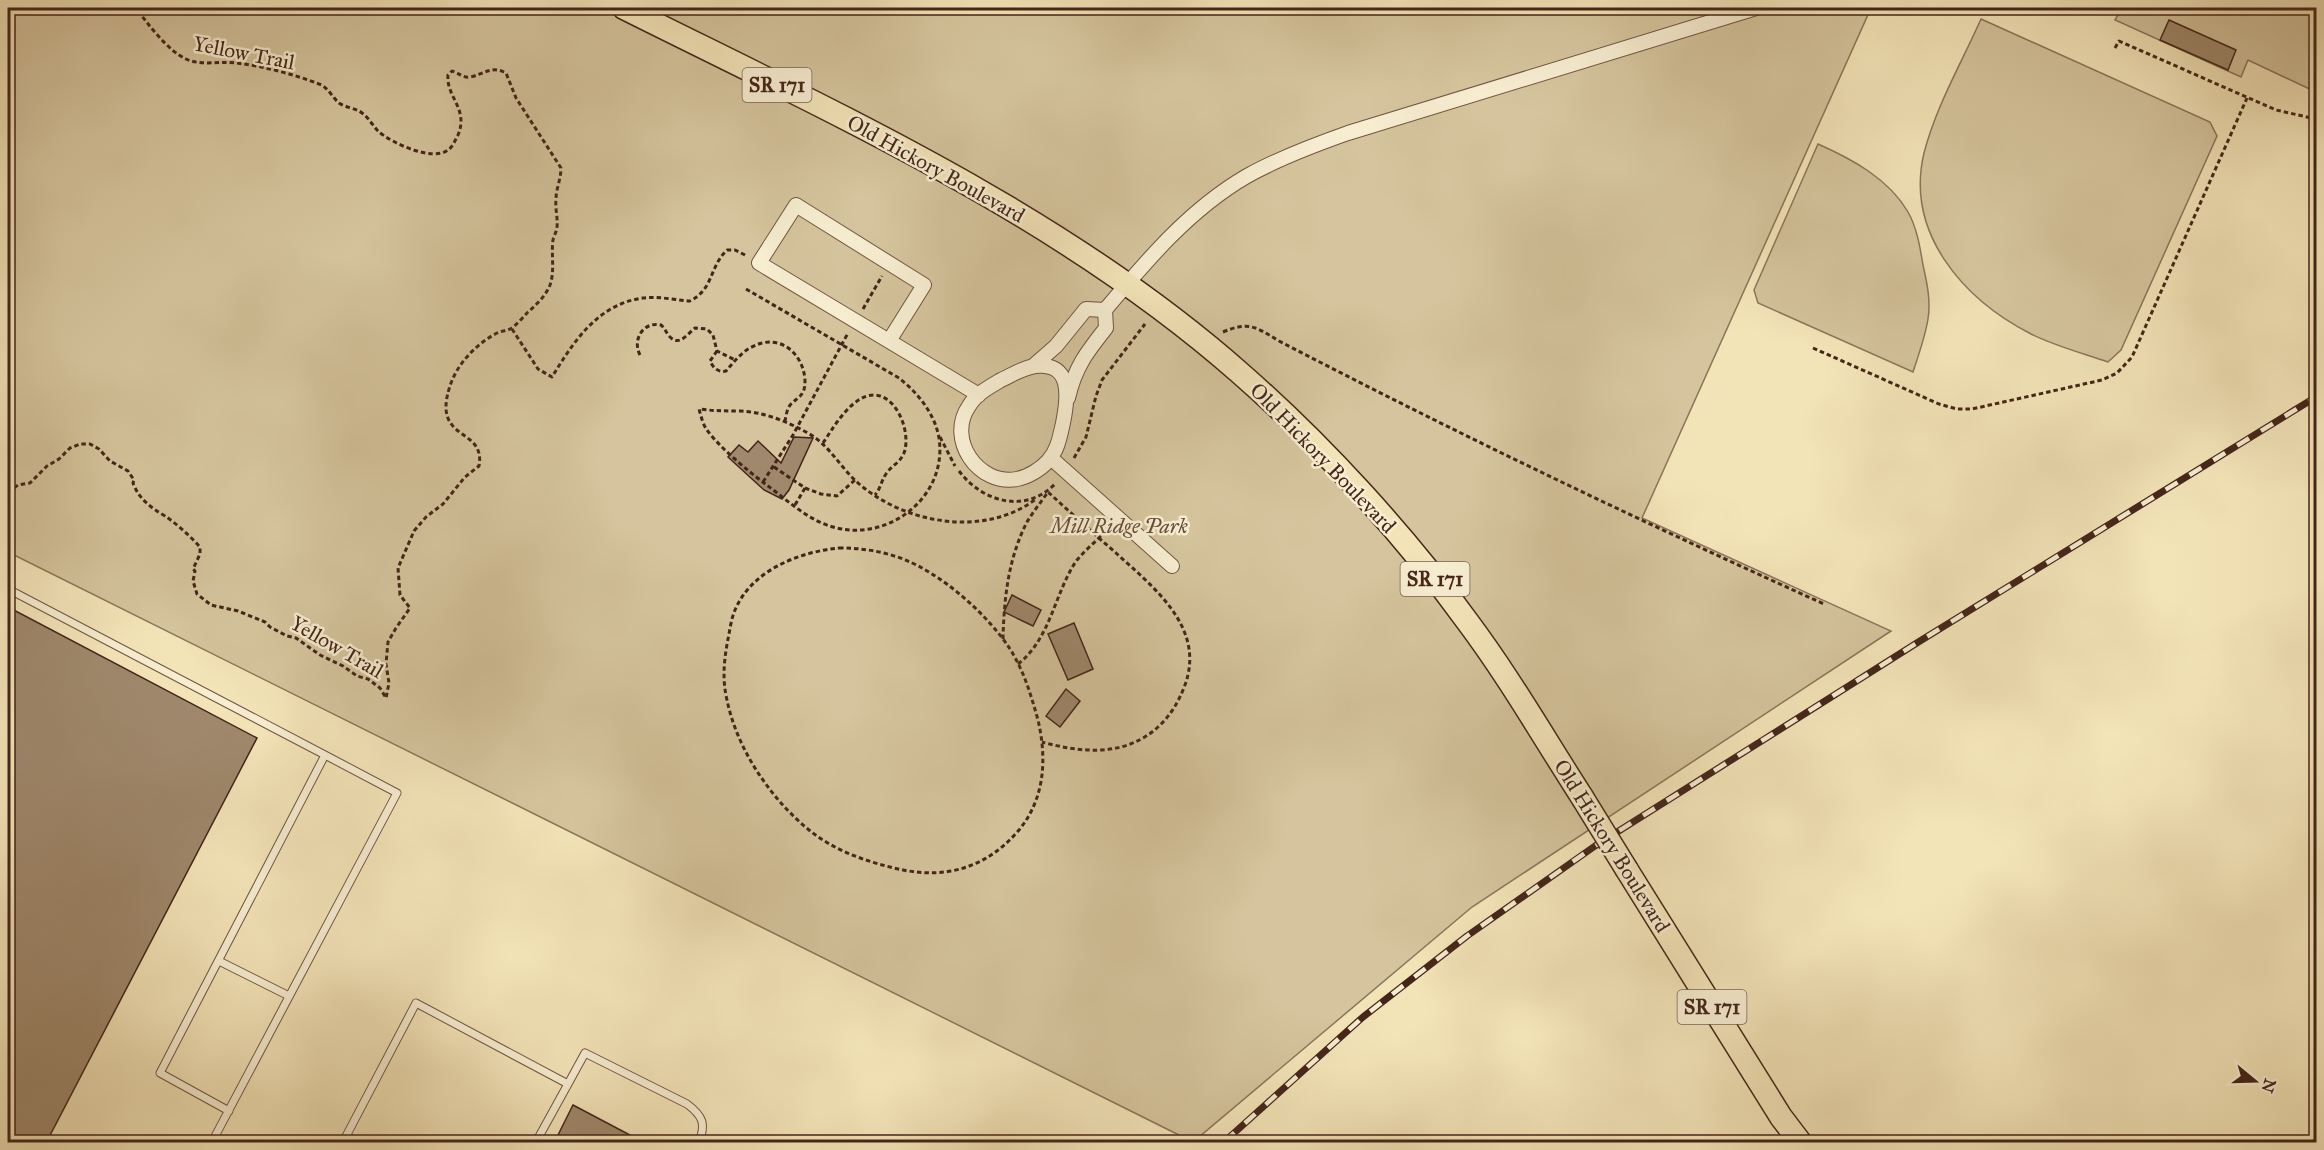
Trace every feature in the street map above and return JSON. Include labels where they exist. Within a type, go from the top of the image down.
[{"type":"main road","name":"Old Hickory Boulevard","points":[[624,8],[976,188],[1064,242],[1126,284],[1202,342],[1239,372],[1280,411],[1343,475],[1416,555],[1484,644],[1582,796],[1781,1117],[1800,1143]]},
{"type":"street","points":[[1068,398],[1064,381],[1059,373],[1047,367],[1022,369],[989,387],[968,406],[961,434],[963,447],[980,470],[995,477],[1020,478],[1040,469],[1051,458],[1060,438],[1068,398],[1072,378],[1081,361],[1106,328],[1105,310],[1163,244],[1205,205],[1246,177],[1281,159],[1348,133],[1756,8]]},
{"type":"street","points":[[889,341],[924,285],[796,205],[759,263],[856,321],[889,341],[979,395]]},
{"type":"street","points":[[1032,367],[1056,346],[1086,309],[1105,310]]},
{"type":"street","points":[[1051,458],[1172,566]]},
{"type":"lane","points":[[8,589],[397,793],[212,1143]]},
{"type":"lane","points":[[229,1111],[160,1073],[325,755]]},
{"type":"lane","points":[[219,960],[290,996]]},
{"type":"lane","points":[[358,1143],[344,1139],[416,1003],[568,1084]]},
{"type":"lane","points":[[536,1143],[585,1053],[687,1104],[704,1121],[699,1143]]},
{"type":"path","name":"Yellow Trail","points":[[8,492],[18,485],[30,483],[74,445],[85,443],[95,446],[110,461],[128,471],[134,480],[136,492],[143,501],[198,544],[201,550],[193,569],[195,572],[193,581],[199,596],[211,605],[238,611],[265,622],[287,636],[296,638],[320,655],[380,688],[386,698],[389,683],[388,642],[410,608],[400,595],[397,574],[399,562],[419,524],[443,504],[471,471],[479,466],[479,452],[476,444],[456,432],[449,424],[446,408],[454,375],[472,351],[498,332],[512,328],[542,300],[550,286],[553,239],[557,228],[556,188],[561,171],[555,157],[516,98],[506,73],[493,69],[471,77],[464,77],[452,71],[448,75],[460,109],[462,126],[454,144],[448,151],[437,155],[426,154],[389,139],[359,111],[339,103],[319,83],[263,67],[217,61],[200,63],[185,59],[156,33],[136,8]]},
{"type":"path","points":[[2115,48],[2119,41],[2247,98],[2285,113],[2316,119]]},
{"type":"path","points":[[1814,348],[1939,404],[1957,409],[1983,406],[2102,380],[2117,373],[2132,357],[2247,98]]},
{"type":"path","points":[[512,328],[538,369],[552,377],[579,336],[595,318],[618,306],[643,298],[690,301],[698,297],[707,288],[716,264],[727,250],[742,252],[759,263]]},
{"type":"path","points":[[763,482],[797,428],[841,344],[883,274]]},
{"type":"path","points":[[746,289],[900,378],[913,389],[933,420],[939,445],[936,473],[920,502],[908,513],[880,528],[849,530],[824,524],[763,482],[706,429],[699,409],[752,413],[785,421],[822,443],[855,480],[875,495],[908,513],[940,521],[978,520],[999,517],[1016,511],[1036,499]]},
{"type":"path","points":[[640,356],[637,348],[640,333],[646,326],[654,323],[663,326],[670,337],[678,340],[683,339],[696,328],[707,328],[711,332],[717,351],[735,360]]},
{"type":"path","points":[[1202,342],[1234,327],[1246,325],[1257,327],[1279,341],[1531,469],[1659,530],[1824,604]]},
{"type":"path","points":[[717,351],[710,360],[712,365],[719,371],[726,371],[751,347],[762,344],[782,344],[794,351],[803,370],[805,384],[800,398],[790,405],[785,421]]},
{"type":"path","points":[[822,443],[841,418],[856,403],[866,397],[875,396],[890,403],[904,422],[906,447],[898,463],[886,475],[875,495]]},
{"type":"path","points":[[774,467],[805,488],[821,494],[837,496],[855,480]]},
{"type":"path","points":[[795,505],[805,488]]},
{"type":"path","points":[[1003,639],[1006,588],[1012,560],[1028,520],[1048,492],[1155,589],[1176,614],[1189,648],[1190,664],[1186,681],[1172,711],[1149,735],[1131,745],[1096,751],[1073,749],[1042,742]]},
{"type":"path","points":[[1018,664],[1030,655],[1038,642],[1076,561],[1100,538],[1117,517]]},
{"type":"path","points":[[852,548],[876,551],[904,560],[952,589],[1003,639],[1018,664],[1033,702],[1042,742],[1042,784],[1035,803],[1023,824],[1003,847],[981,862],[951,871],[910,872],[856,856],[825,841],[808,829],[767,786],[747,755],[727,700],[723,670],[735,609],[752,585],[773,569],[801,555],[826,549],[852,548]]},
{"type":"green space","name":"Mill Ridge Park","points":[[8,8],[1871,8],[1642,518],[1891,631],[1472,907],[1193,1142],[8,552]]},
{"type":"green space","points":[[2122,8],[2316,8],[2316,92],[2248,60],[2241,77],[2115,20]]},
{"type":"green space","points":[[1981,19],[2210,122],[2217,136],[2121,350],[2108,362],[2040,338],[2006,319],[1962,282],[1945,260],[1932,236],[1923,210],[1920,182],[1924,153],[1942,101]]},
{"type":"green space","points":[[1818,144],[1869,171],[1900,200],[1911,218],[1919,245],[1929,306],[1925,332],[1913,372],[1758,303],[1754,290]]},
{"type":"building","points":[[2169,20],[2236,50],[2228,70],[2160,40]]},
{"type":"building","points":[[794,437],[813,438],[789,490],[782,499],[764,490],[728,457],[739,445],[748,452],[758,441],[781,463]]},
{"type":"building","points":[[1012,595],[1041,610],[1033,626],[1004,612]]},
{"type":"building","points":[[8,607],[257,738],[46,1143],[8,1143]]},
{"type":"building","points":[[1074,623],[1093,669],[1068,680],[1048,634]]},
{"type":"building","points":[[1066,689],[1080,701],[1060,727],[1046,716]]},
{"type":"building","points":[[573,1105],[645,1143],[554,1143]]},
{"type":"railway","points":[[1224,1142],[1363,1017],[1467,936],[1595,846],[1920,641],[2316,397]]}]
